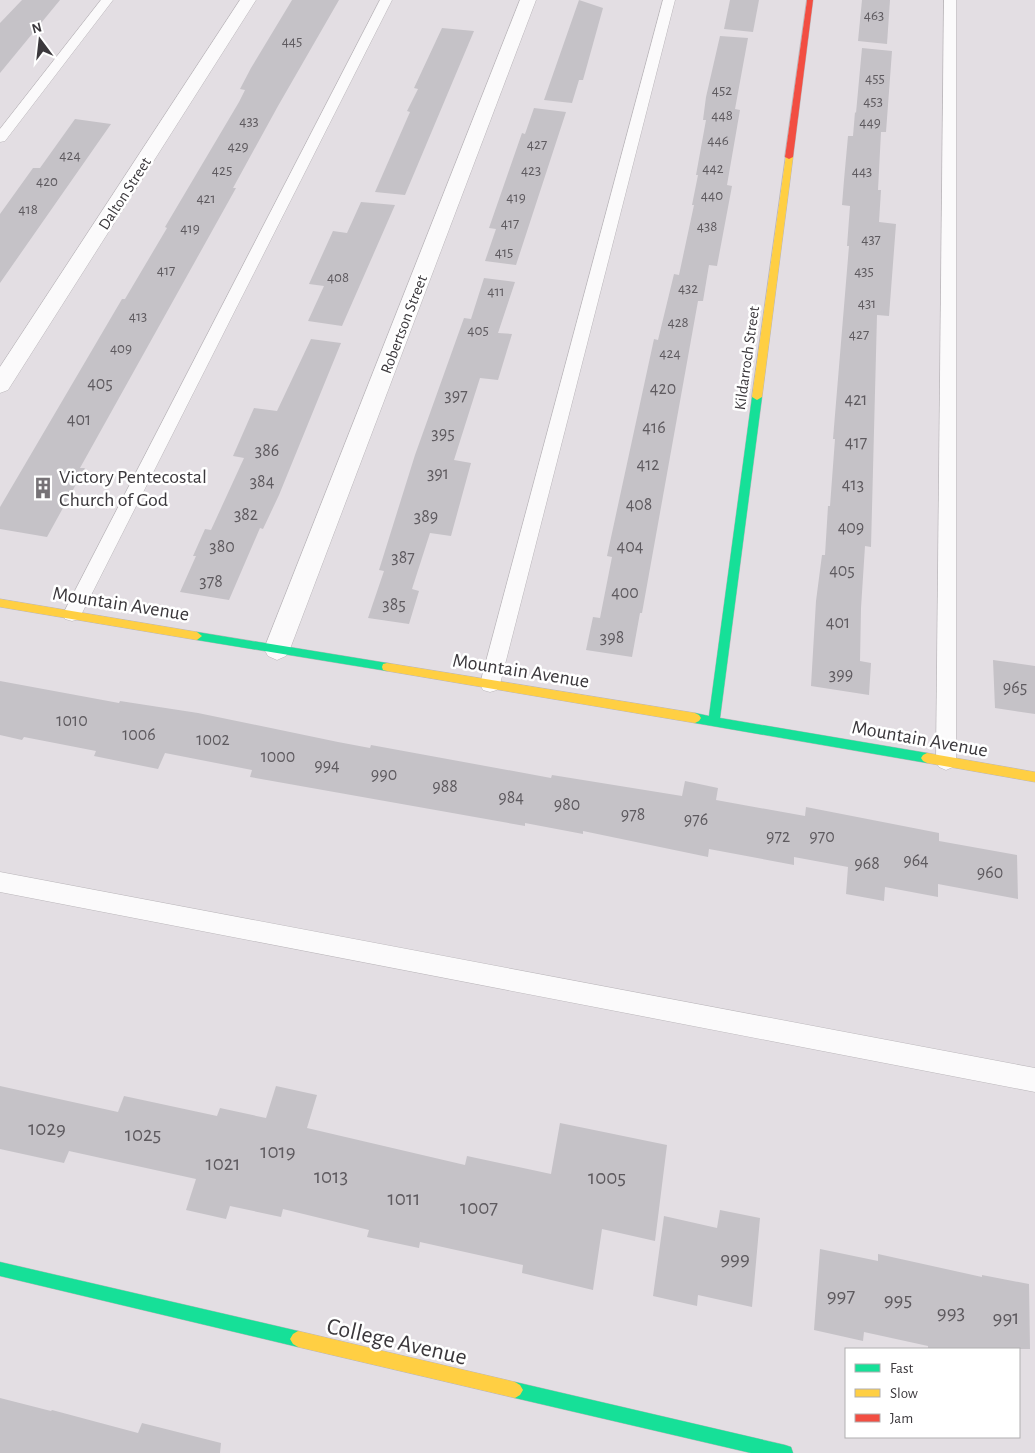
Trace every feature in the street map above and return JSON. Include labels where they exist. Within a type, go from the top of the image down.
[{"type":"street","name":"Dalton Street","points":[[0,385],[248,0]]},
{"type":"street","name":"Robertson Street","points":[[277,648],[528,0]]},
{"type":"street","name":"Kildarroch Street","points":[[714,721],[810,0]]},
{"type":"street","name":"Mountain Avenue","points":[[0,602],[1035,776]]},
{"type":"street","name":"College Avenue","points":[[0,1269],[769,1451],[785,1453]]},
{"type":"lane","points":[[0,138],[106,0]]},
{"type":"lane","points":[[72,614],[386,0]]},
{"type":"lane","points":[[490,684],[669,0]]},
{"type":"lane","points":[[946,761],[950,0]]},
{"type":"lane","points":[[0,882],[1035,1080]]},
{"type":"building","points":[[22,0],[60,0],[0,73],[0,23]]},
{"type":"building","points":[[292,0],[339,0],[278,106],[233,188],[236,188],[80,468],[85,468],[47,537],[0,529],[0,507],[122,299],[125,299],[167,228],[165,227],[239,102],[245,90],[240,89],[251,68]]},
{"type":"building","points":[[579,0],[603,8],[583,80],[579,80],[572,103],[544,100]]},
{"type":"building","points":[[730,0],[759,0],[753,32],[724,29]]},
{"type":"building","points":[[862,0],[890,0],[887,44],[858,41]]},
{"type":"building","points":[[442,28],[474,31],[405,195],[375,192],[410,112],[407,111],[418,89],[414,88]]},
{"type":"building","points":[[720,36],[748,38],[735,109],[740,110],[727,185],[732,186],[717,266],[709,265],[703,301],[698,301],[642,613],[640,613],[632,657],[586,650],[593,617],[600,618],[612,557],[607,556],[654,339],[658,340],[674,274],[679,275],[694,205],[692,205],[698,175],[696,175],[706,120],[703,120],[706,97]]},
{"type":"building","points":[[862,48],[892,51],[886,132],[881,132],[878,190],[881,190],[879,222],[896,224],[889,316],[877,315],[871,547],[865,546],[861,608],[860,661],[871,663],[869,695],[811,686],[816,601],[822,555],[825,555],[828,506],[830,506],[835,439],[833,439],[849,246],[847,246],[850,206],[842,205],[848,136],[853,136]]},
{"type":"building","points":[[534,108],[566,112],[516,265],[485,261],[496,229],[489,228],[522,133],[525,134]]},
{"type":"building","points":[[75,119],[111,124],[0,283],[0,214],[33,168],[40,168]]},
{"type":"building","points":[[361,202],[395,205],[342,326],[308,321],[324,286],[309,284],[333,231],[347,233]]},
{"type":"building","points":[[484,278],[515,282],[498,333],[512,334],[498,380],[480,378],[454,460],[471,463],[451,536],[430,533],[412,589],[419,591],[409,624],[368,618],[384,571],[379,570],[415,455],[464,318],[471,319]]},
{"type":"building","points":[[311,339],[341,343],[279,495],[263,529],[260,528],[229,600],[180,592],[196,556],[193,556],[205,529],[211,530],[244,458],[233,456],[254,408],[277,411]]},
{"type":"building","points":[[993,660],[1035,666],[1035,714],[995,708]]},
{"type":"building","points":[[0,681],[119,703],[120,701],[198,713],[370,748],[371,745],[551,778],[552,775],[682,796],[685,781],[718,788],[716,800],[805,816],[806,807],[939,833],[939,841],[1017,855],[1018,899],[938,884],[938,897],[885,887],[884,901],[846,894],[848,867],[794,857],[794,865],[709,849],[708,857],[583,831],[583,834],[525,823],[525,826],[250,777],[252,770],[165,753],[158,769],[94,756],[96,751],[24,737],[22,740],[0,735]]},
{"type":"building","points":[[0,1086],[118,1112],[124,1096],[217,1116],[220,1108],[266,1118],[276,1086],[317,1095],[307,1128],[465,1165],[467,1156],[551,1174],[560,1123],[667,1145],[655,1241],[602,1229],[593,1290],[522,1273],[523,1265],[420,1242],[419,1248],[367,1237],[369,1230],[283,1209],[281,1217],[230,1206],[226,1219],[186,1210],[196,1179],[69,1151],[64,1163],[0,1149]]},
{"type":"building","points":[[720,1210],[760,1218],[752,1307],[698,1295],[697,1306],[653,1296],[664,1216],[717,1228]]},
{"type":"building","points":[[820,1249],[878,1261],[878,1254],[982,1277],[982,1275],[1029,1284],[1030,1349],[928,1348],[928,1346],[864,1332],[863,1341],[814,1330]]},
{"type":"building","points":[[0,1398],[138,1433],[142,1423],[221,1443],[220,1453],[0,1453]]},
{"type":"traffic: fast","points":[[714,721],[757,397]]},
{"type":"traffic: fast","points":[[197,636],[387,667]]},
{"type":"traffic: fast","points":[[695,718],[927,758]]},
{"type":"traffic: fast","points":[[0,1269],[298,1339]]},
{"type":"traffic: fast","points":[[515,1390],[785,1453]]},
{"type":"traffic: slow","points":[[757,397],[789,157]]},
{"type":"traffic: slow","points":[[0,603],[197,636]]},
{"type":"traffic: slow","points":[[387,667],[695,718]]},
{"type":"traffic: slow","points":[[927,758],[1035,777]]},
{"type":"traffic: slow","points":[[298,1339],[515,1390]]},
{"type":"traffic: jam","points":[[789,157],[810,0]]},
{"type":"place","name":"Victory Pentecostal Church of God","points":[[43,488]]}]
